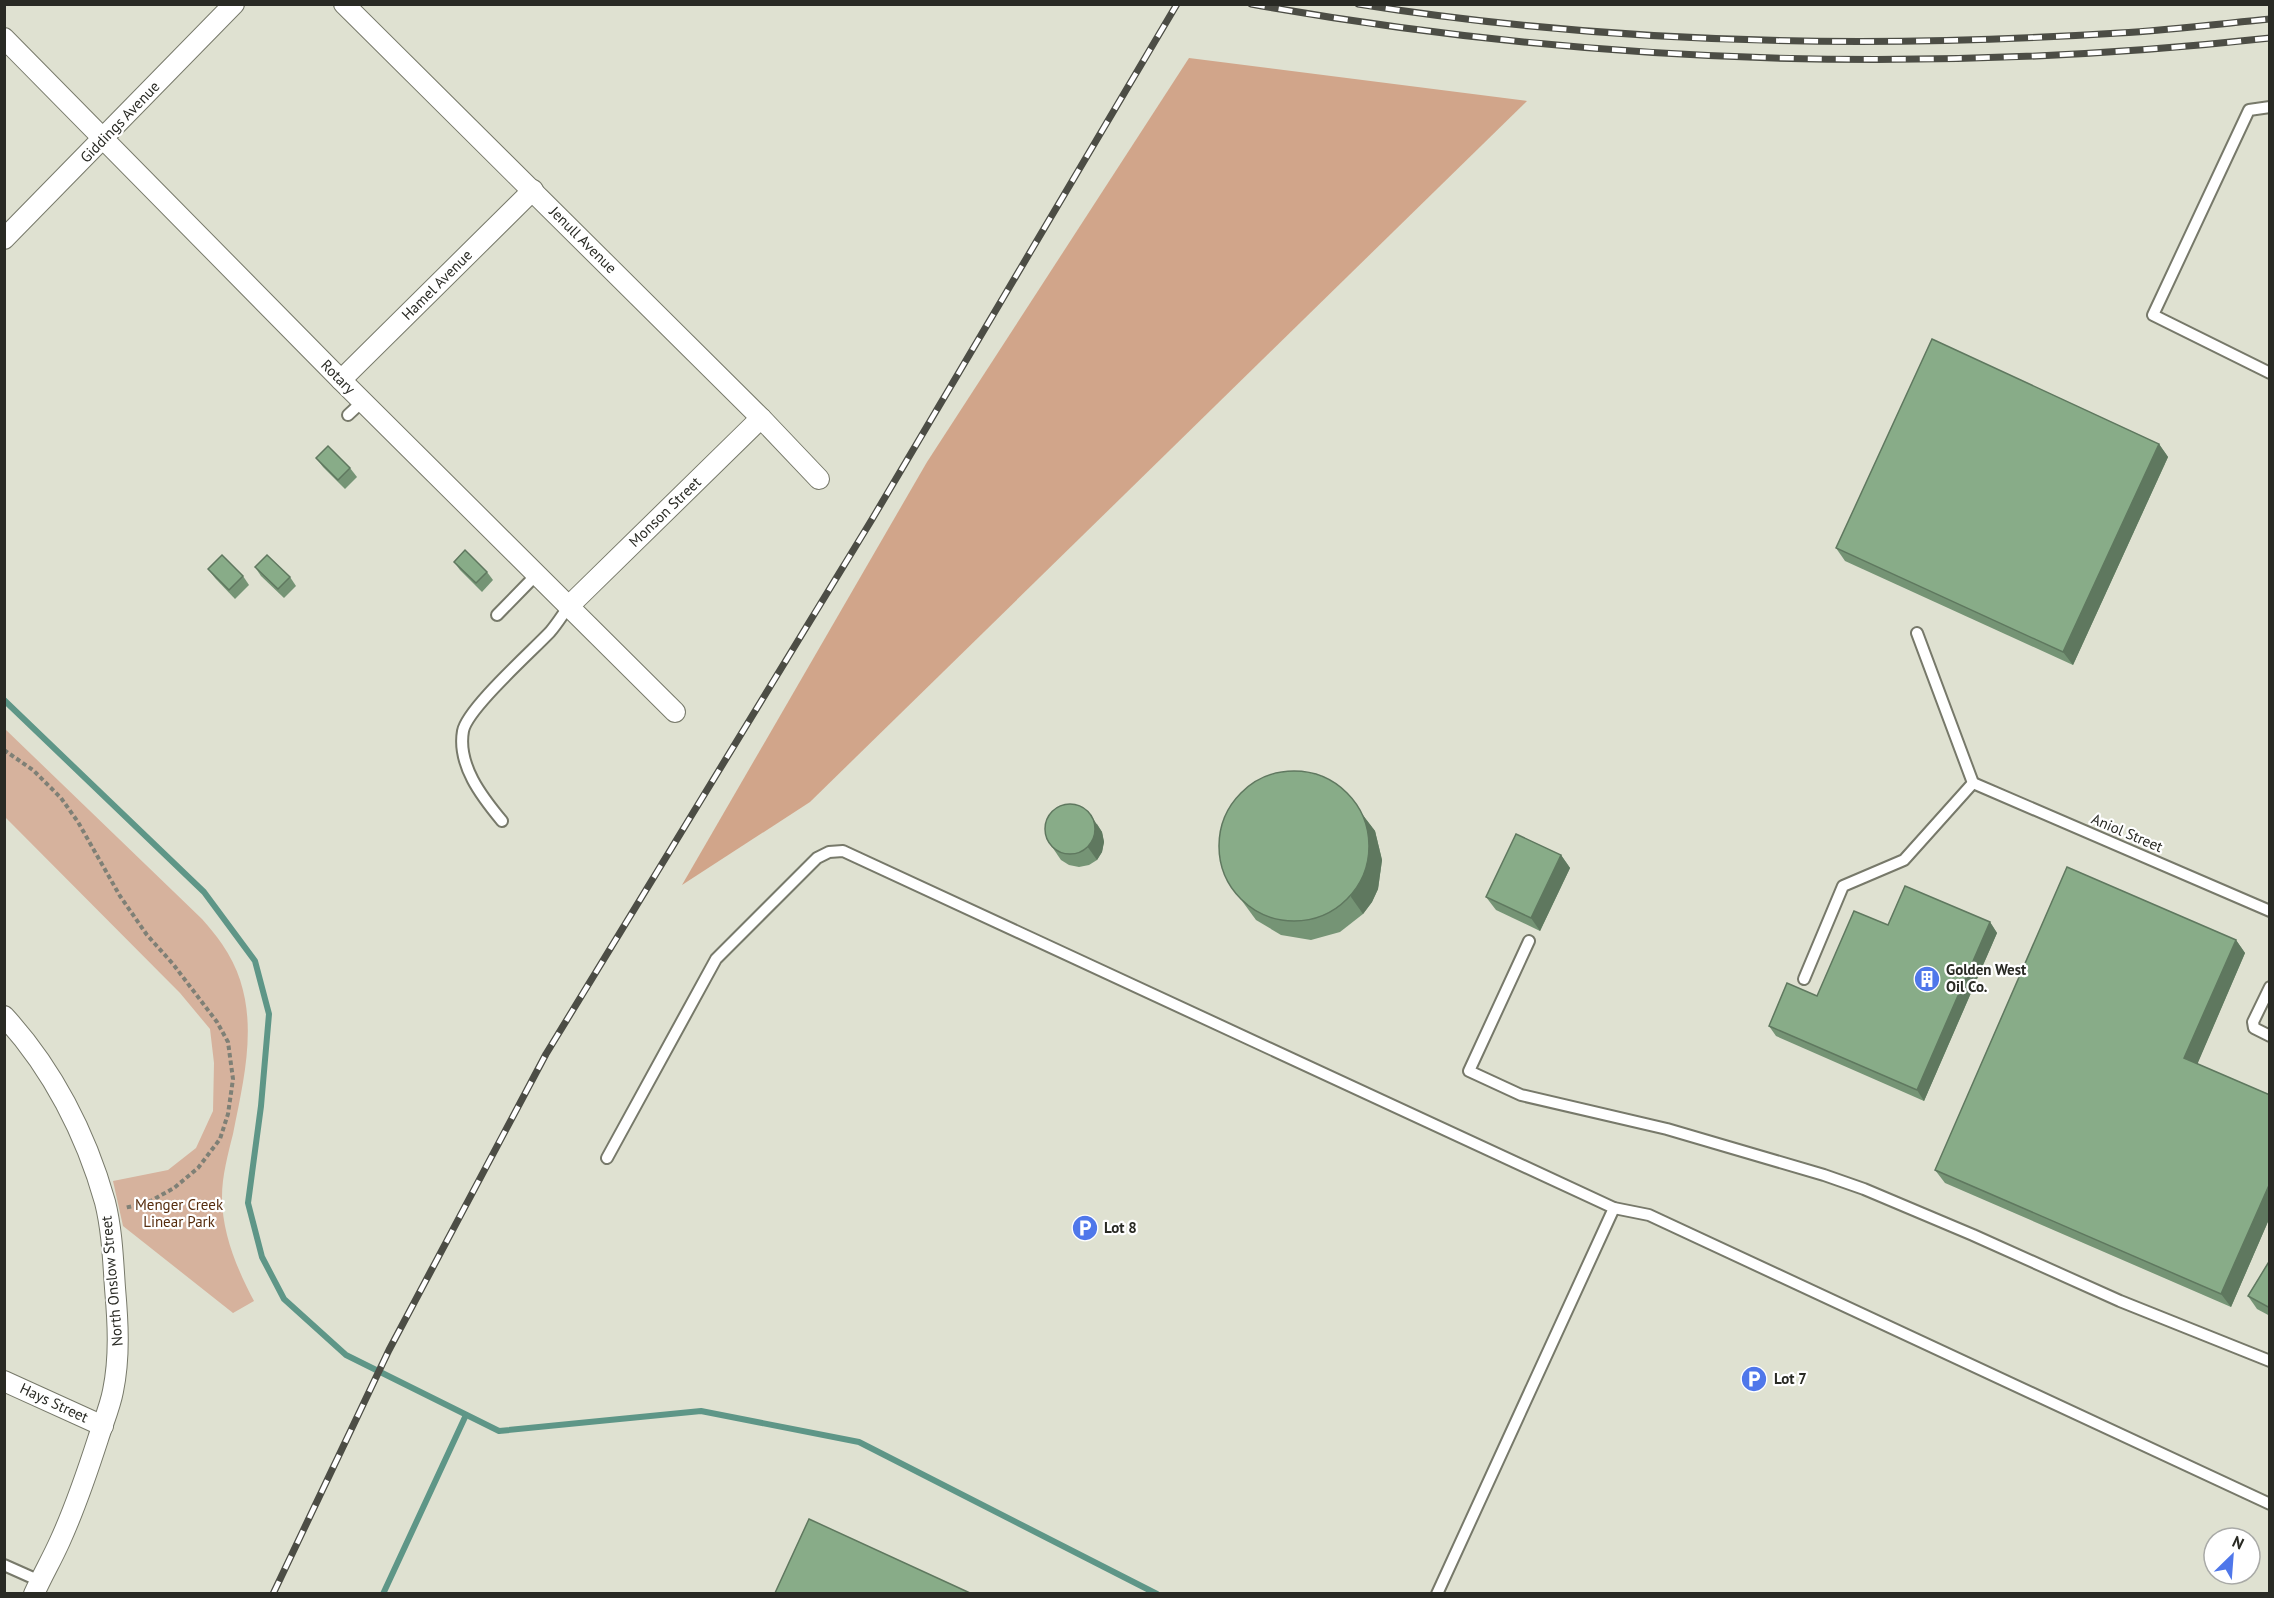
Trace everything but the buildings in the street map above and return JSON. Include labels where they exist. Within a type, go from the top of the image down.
[{"type":"street","name":"Giddings Avenue","points":[[4,239],[234,4]]},
{"type":"street","name":"Jenull Avenue","points":[[344,4],[533,190],[819,479]]},
{"type":"street","name":"Rotary","points":[[4,38],[341,380],[675,712]]},
{"type":"street","name":"Hamel Avenue","points":[[341,380],[533,190]]},
{"type":"street","name":"Monson Street","points":[[569,606],[761,418]]},
{"type":"street","name":"North Onslow Street","points":[[4,1017],[21,1034],[50,1075],[91,1159],[105,1203],[111,1236],[118,1328],[117,1371],[103,1426],[85,1481],[60,1542],[37,1587]]},
{"type":"street","name":"Hays Street","points":[[4,1381],[103,1426]]},
{"type":"lane","points":[[2270,107],[2249,110],[2153,315],[2270,373]]},
{"type":"lane","points":[[348,415],[363,401]]},
{"type":"lane","points":[[497,615],[537,574]]},
{"type":"lane","points":[[502,821],[478,792],[464,759],[463,731],[472,712],[552,629],[569,606]]},
{"type":"lane","points":[[1804,979],[1843,886],[1904,860],[1973,783],[1917,633]]},
{"type":"lane","name":"Aniol Street","points":[[1973,783],[2270,911]]},
{"type":"lane","points":[[607,1158],[716,959],[817,858],[829,852],[843,851],[1614,1208],[1649,1215],[2270,1504]]},
{"type":"lane","points":[[1529,941],[1469,1071],[1521,1095],[1667,1129],[1864,1189],[2120,1301],[2270,1361]]},
{"type":"lane","points":[[2270,987],[2253,1022],[2254,1028],[2270,1036]]},
{"type":"lane","points":[[1437,1593],[1614,1208]]},
{"type":"lane","points":[[4,1565],[37,1587]]},
{"type":"path","points":[[4,750],[33,770],[61,798],[78,822],[120,896],[147,935],[173,963],[217,1022],[228,1042],[233,1079],[228,1114],[220,1139],[198,1168],[174,1188],[147,1203],[117,1210]]},
{"type":"green space","name":"Menger Creek Linear Park","points":[[4,728],[202,919],[220,941],[235,966],[243,989],[248,1037],[243,1085],[224,1173],[223,1210],[232,1250],[254,1301],[233,1313],[123,1226],[113,1181],[168,1170],[196,1148],[213,1111],[214,1063],[210,1029],[180,993],[5,817]]},
{"type":"shaded area","points":[[1189,58],[1527,101],[810,802],[682,885],[927,462]]},
{"type":"waterway","points":[[4,700],[204,892],[255,961],[269,1014],[261,1106],[248,1203],[262,1257],[284,1299],[346,1355],[499,1431],[701,1411],[859,1442],[1157,1594]]},
{"type":"waterway","points":[[383,1594],[466,1415]]},
{"type":"railway","points":[[273,1594],[389,1350],[546,1054],[871,521],[1177,4]]},
{"type":"railway","points":[[1251,4],[1377,24],[1504,40],[1632,51],[1759,57],[1887,59],[2015,57],[2143,50],[2270,38]]},
{"type":"railway","points":[[1358,4],[1547,28],[1737,40],[1928,41],[2024,38],[2138,32],[2270,19]]},
{"type":"place","name":"Golden West Oil Co.","points":[[1927,979]]},
{"type":"place","name":"Lot 8","points":[[1085,1228]]},
{"type":"place","name":"Lot 7","points":[[1754,1379]]}]
